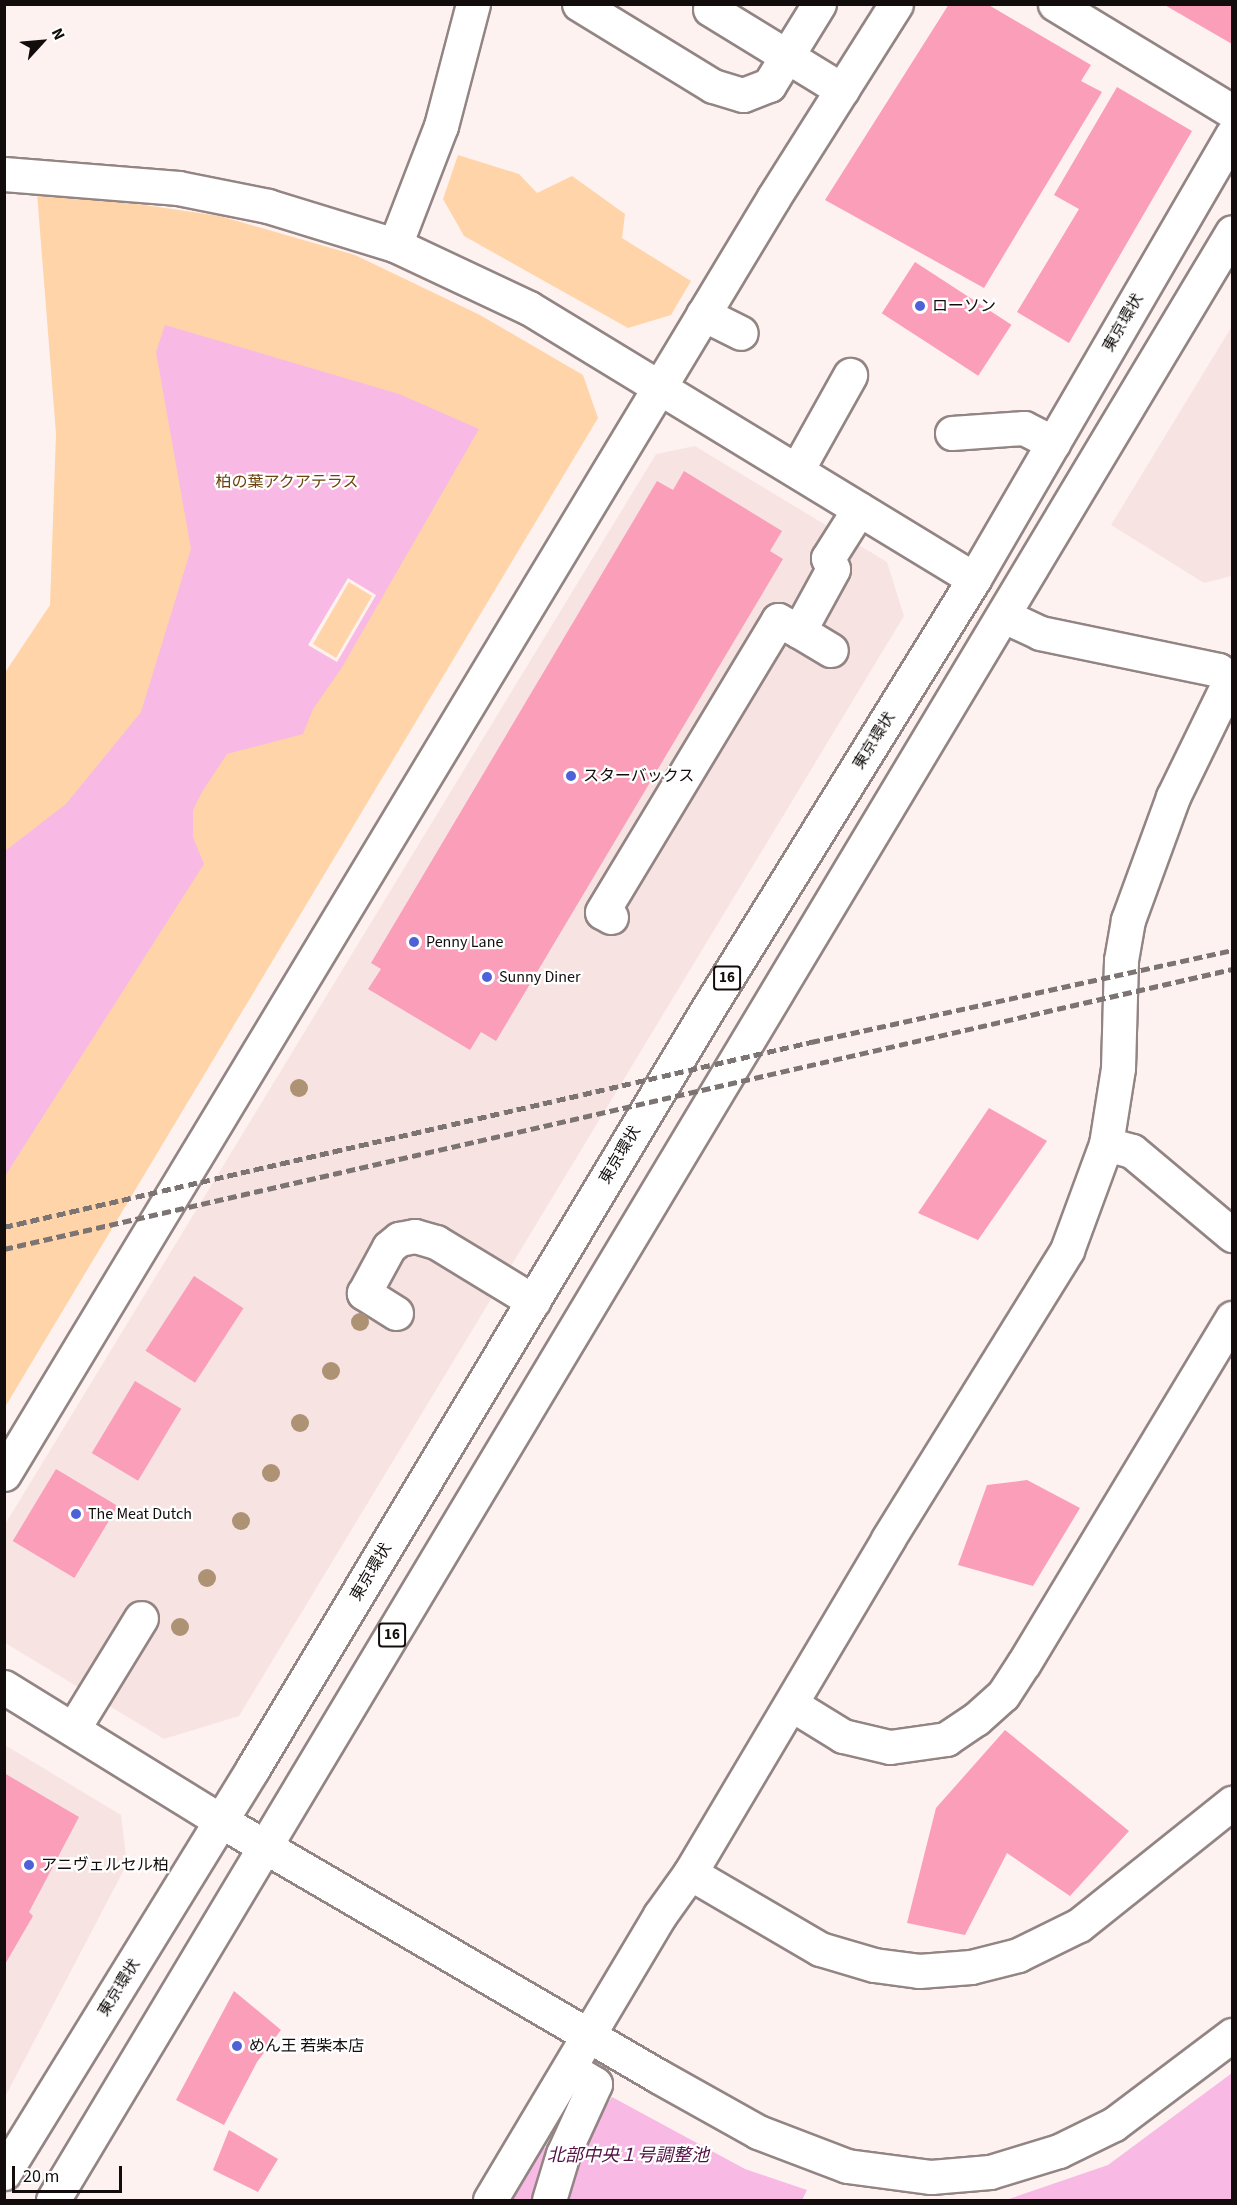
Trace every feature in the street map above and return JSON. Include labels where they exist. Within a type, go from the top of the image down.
[{"type":"main road","points":[[395,245],[441,126],[473,4]]},
{"type":"main road","points":[[579,4],[713,86],[743,95],[769,85],[819,4]]},
{"type":"main road","points":[[4,1473],[703,314],[896,4]]},
{"type":"main road","points":[[1055,4],[1233,111]]},
{"type":"main road","points":[[710,9],[842,90]]},
{"type":"main road","name":"東京環状","points":[[4,2173],[221,1821],[709,1007],[974,579],[1233,135]]},
{"type":"main road","points":[[4,174],[178,188],[268,206],[395,245],[530,308],[974,579]]},
{"type":"main road","name":"16","points":[[52,2200],[266,1847],[1233,232]]},
{"type":"main road","points":[[703,314],[741,333]]},
{"type":"main road","points":[[796,470],[850,375]]},
{"type":"main road","points":[[952,433],[1024,428],[1053,443]]},
{"type":"main road","points":[[611,917],[602,912],[788,625],[816,557],[828,558],[859,509]]},
{"type":"main road","points":[[490,2200],[660,1915],[690,1873],[888,1539],[1067,1250],[1106,1144],[1118,1068],[1121,960],[1128,920],[1173,797],[1231,677],[1218,670],[1040,633],[1004,616]]},
{"type":"main road","points":[[788,625],[831,650]]},
{"type":"main road","points":[[1106,1144],[1132,1151],[1233,1234]]},
{"type":"main road","points":[[396,1313],[364,1293],[388,1247],[399,1239],[415,1236],[436,1242],[533,1301]]},
{"type":"main road","points":[[791,1704],[843,1736],[890,1747],[946,1739],[976,1719],[1003,1695],[1024,1663],[1233,1318]]},
{"type":"main road","points":[[73,1729],[141,1618]]},
{"type":"main road","points":[[4,1687],[221,1821],[758,2132],[847,2166],[931,2177],[990,2172],[1059,2151],[1114,2124],[1233,2035]]},
{"type":"main road","points":[[690,1873],[820,1949],[874,1965],[919,1971],[971,1967],[1018,1955],[1079,1925],[1233,1803]]},
{"type":"main road","points":[[549,2200],[563,2154],[595,2084],[570,2069]]},
{"type":"shaded area","points":[[1232,326],[1232,576],[1204,583],[1111,525]]},
{"type":"shaded area","points":[[695,446],[887,562],[904,616],[239,1716],[164,1739],[5,1643],[4,1526],[656,454]]},
{"type":"shaded area","points":[[5,1745],[121,1815],[127,1864],[5,2097]]},
{"type":"green space","points":[[458,155],[519,174],[537,193],[572,176],[625,214],[622,238],[691,281],[671,315],[628,328],[464,236],[443,199]]},
{"type":"green space","name":"柏の葉アクアテラス","points":[[55,192],[220,216],[355,255],[480,315],[583,375],[598,418],[5,1407],[4,674],[50,605],[56,434],[37,193]]},
{"type":"water","points":[[165,325],[399,394],[479,429],[341,669],[313,709],[303,734],[227,754],[202,792],[193,810],[193,837],[204,864],[5,1176],[5,851],[66,804],[141,712],[191,549],[156,352]],"holes":[[[348,579],[376,595],[337,662],[309,645]]]},
{"type":"water","points":[[1232,2073],[1232,2200],[1006,2200],[1108,2165]]},
{"type":"water","name":"北部中央１号調整池","points":[[612,2097],[745,2169],[807,2190],[802,2200],[513,2200],[544,2148],[573,2157]]},
{"type":"pier","points":[[348,578],[376,595],[337,662],[308,645]],"holes":[[[349,582],[372,596],[336,658],[313,644]]]},
{"type":"building","points":[[949,4],[987,4],[1091,65],[1081,81],[1102,92],[984,288],[825,200]]},
{"type":"building","points":[[1163,4],[1232,4],[1232,44]]},
{"type":"building","points":[[1117,87],[1192,131],[1069,343],[1017,312],[1079,209],[1054,195]]},
{"type":"building","points":[[915,262],[1011,325],[978,376],[882,313]]},
{"type":"building","points":[[684,471],[782,531],[770,551],[783,559],[496,1041],[481,1032],[470,1050],[368,989],[381,969],[371,963],[657,481],[673,490]]},
{"type":"building","points":[[989,1108],[1047,1141],[978,1240],[918,1213]]},
{"type":"building","points":[[194,1276],[243,1308],[195,1383],[146,1351]]},
{"type":"building","points":[[135,1381],[181,1409],[138,1481],[92,1453]]},
{"type":"building","points":[[56,1469],[118,1506],[74,1578],[13,1541]]},
{"type":"building","points":[[1027,1480],[1080,1508],[1033,1586],[958,1565],[987,1485]]},
{"type":"building","points":[[1005,1730],[1129,1831],[1070,1896],[1007,1853],[965,1935],[907,1923],[936,1808]]},
{"type":"building","name":"アニヴェルセル柏","points":[[4,1773],[79,1817],[29,1912],[33,1916],[4,1966]]},
{"type":"building","name":"めん王 若柴本店","points":[[234,1991],[281,2030],[257,2062],[224,2125],[176,2100]]},
{"type":"building","points":[[229,2130],[278,2159],[258,2192],[213,2170]]},
{"type":"railway","points":[[4,1227],[811,1042],[1232,950]]},
{"type":"railway","points":[[4,1249],[1232,969]]},
{"type":"place","name":"ローソン","points":[[920,306]]},
{"type":"place","name":"スターバックス","points":[[571,776]]},
{"type":"place","name":"Penny Lane","points":[[414,942]]},
{"type":"place","name":"Sunny Diner","points":[[487,977]]},
{"type":"place","name":"The Meat Dutch","points":[[76,1514]]},
{"type":"place","name":"アニヴェルセル柏","points":[[29,1865]]},
{"type":"place","name":"めん王 若柴本店","points":[[237,2046]]}]
